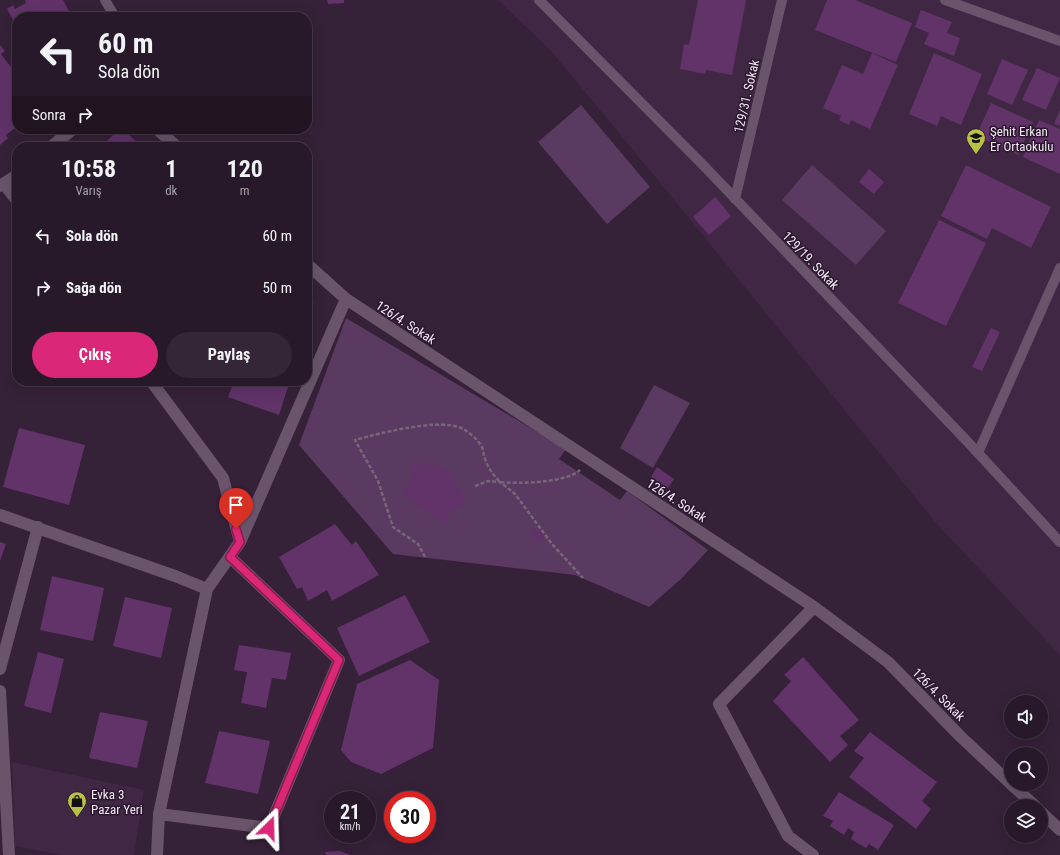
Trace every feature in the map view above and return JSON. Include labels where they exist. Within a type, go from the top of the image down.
[{"type":"street","points":[[57,142],[67,134]]},
{"type":"street","points":[[163,134],[171,142]]},
{"type":"street","points":[[12,178],[2,186],[12,196]]},
{"type":"street","name":"126/4. Sokak","points":[[312,268],[346,299],[814,607],[888,662],[960,736],[1004,777]]},
{"type":"street","points":[[312,377],[346,299]]},
{"type":"street","points":[[155,386],[223,478],[240,542]]},
{"type":"street","points":[[157,855],[158,814],[207,589],[240,542],[308,386]]},
{"type":"street","points":[[0,515],[38,527],[207,589]]},
{"type":"street","points":[[0,669],[38,527]]},
{"type":"street","points":[[158,814],[269,828],[339,660],[230,557]]},
{"type":"street","points":[[813,855],[788,836],[719,704],[814,607]]},
{"type":"street","points":[[0,691],[9,855]]},
{"type":"street","name":"126/4. Sokak","points":[[1019,791],[1027,799]]},
{"type":"street","points":[[1048,819],[1060,830]]},
{"type":"lane","points":[[105,0],[112,12]]},
{"type":"lane","name":"129/19. Sokak","points":[[539,0],[735,199],[978,453],[1060,542]]},
{"type":"lane","name":"129/31. Sokak","points":[[735,199],[782,0]]},
{"type":"lane","points":[[945,0],[1060,41]]},
{"type":"lane","points":[[978,453],[1060,268]]},
{"type":"path","points":[[425,557],[418,544],[393,527],[378,481],[355,440],[398,429],[422,426],[461,428],[473,436],[482,445],[488,466],[494,476],[515,494],[552,544],[583,578]]},
{"type":"path","points":[[475,486],[488,481],[531,482],[567,476],[578,472],[589,459]]},
{"type":"shaded area","points":[[498,0],[1060,0],[1060,655],[936,523],[676,202],[551,51]]},
{"type":"shaded area","points":[[581,105],[650,187],[607,224],[538,142]]},
{"type":"shaded area","points":[[812,165],[886,231],[856,265],[782,200]]},
{"type":"shaded area","points":[[346,318],[566,449],[559,459],[620,500],[627,491],[708,550],[682,578],[649,607],[575,575],[393,554],[299,445]]},
{"type":"shaded area","points":[[654,385],[690,403],[653,468],[620,448]]},
{"type":"shaded area","name":"Evka 3 Pazar Yeri","points":[[12,762],[144,790],[134,855],[63,855],[15,846]]},
{"type":"building","points":[[25,0],[63,0],[69,12],[12,12],[12,18],[7,9],[13,5],[15,9],[26,3]]},
{"type":"building","points":[[327,0],[344,0],[344,3],[328,4]]},
{"type":"building","points":[[698,0],[746,0],[732,75],[706,70],[705,74],[680,69],[684,44],[689,45]]},
{"type":"building","points":[[827,0],[855,0],[912,23],[896,62],[815,30]]},
{"type":"building","points":[[921,10],[952,22],[947,33],[960,38],[954,56],[924,44],[929,33],[915,27]]},
{"type":"building","points":[[0,45],[5,51],[1,54],[12,68],[12,130],[6,135],[8,138],[0,145]]},
{"type":"building","points":[[872,53],[898,65],[870,129],[851,120],[849,125],[839,120],[841,116],[823,108],[842,65],[863,74]]},
{"type":"building","points":[[934,53],[982,74],[961,125],[941,116],[937,126],[909,114]]},
{"type":"building","points":[[1002,59],[1028,70],[1012,105],[987,94]]},
{"type":"building","points":[[1037,68],[1060,78],[1046,110],[1022,100]]},
{"type":"building","points":[[991,103],[1033,122],[1018,155],[976,136]]},
{"type":"building","points":[[1060,110],[1060,126],[1054,124]]},
{"type":"building","points":[[1039,120],[1060,129],[1060,174],[1023,157]]},
{"type":"building","points":[[114,134],[128,134],[137,142],[106,142]]},
{"type":"building","points":[[966,165],[1051,207],[1031,248],[992,228],[987,239],[941,216]]},
{"type":"building","points":[[869,169],[884,182],[874,194],[859,182]]},
{"type":"building","points":[[715,197],[731,216],[709,235],[693,217]]},
{"type":"building","points":[[939,220],[986,243],[946,326],[898,303]]},
{"type":"building","points":[[991,328],[1000,332],[982,371],[972,367]]},
{"type":"building","points":[[232,386],[288,386],[279,415],[228,397]]},
{"type":"building","points":[[19,428],[85,445],[69,505],[3,487]]},
{"type":"building","points":[[417,464],[440,466],[446,469],[452,475],[457,489],[463,493],[463,504],[460,508],[454,508],[444,523],[402,494],[413,478],[411,473]]},
{"type":"building","points":[[657,467],[674,479],[668,488],[651,477]]},
{"type":"building","points":[[335,524],[352,545],[356,541],[379,575],[332,601],[327,590],[308,601],[302,587],[297,589],[279,557]]},
{"type":"building","points":[[539,527],[544,538],[535,543],[530,532]]},
{"type":"building","points":[[0,542],[6,544],[0,561]]},
{"type":"building","points":[[52,576],[104,588],[93,641],[40,630]]},
{"type":"building","points":[[405,595],[430,642],[359,676],[337,628]]},
{"type":"building","points":[[125,597],[172,608],[161,658],[113,646]]},
{"type":"building","points":[[239,645],[291,653],[286,680],[272,678],[266,708],[241,703],[247,672],[234,670]]},
{"type":"building","points":[[38,652],[64,659],[51,713],[24,706]]},
{"type":"building","points":[[803,657],[859,720],[840,736],[848,745],[830,762],[773,701],[791,681],[784,675]]},
{"type":"building","points":[[410,660],[439,680],[433,748],[381,774],[351,762],[341,750],[357,684]]},
{"type":"building","points":[[100,712],[148,721],[137,768],[89,758]]},
{"type":"building","points":[[219,731],[270,741],[258,794],[205,783]]},
{"type":"building","points":[[870,732],[937,782],[922,801],[931,809],[916,829],[849,777],[864,758],[854,751]]},
{"type":"building","points":[[839,792],[894,825],[878,850],[869,844],[866,848],[851,839],[854,832],[848,828],[844,835],[830,826],[833,821],[823,816]]},
{"type":"building","points":[[340,851],[350,855],[326,855],[325,852]]},
{"type":"place","name":"Şehit Erkan Er Ortaokulu","points":[[976,155]]},
{"type":"place","name":"Evka 3 Pazar Yeri","points":[[77,818]]},
{"type":"route","points":[[236,529],[240,542],[230,557],[339,660],[269,828]]}]
